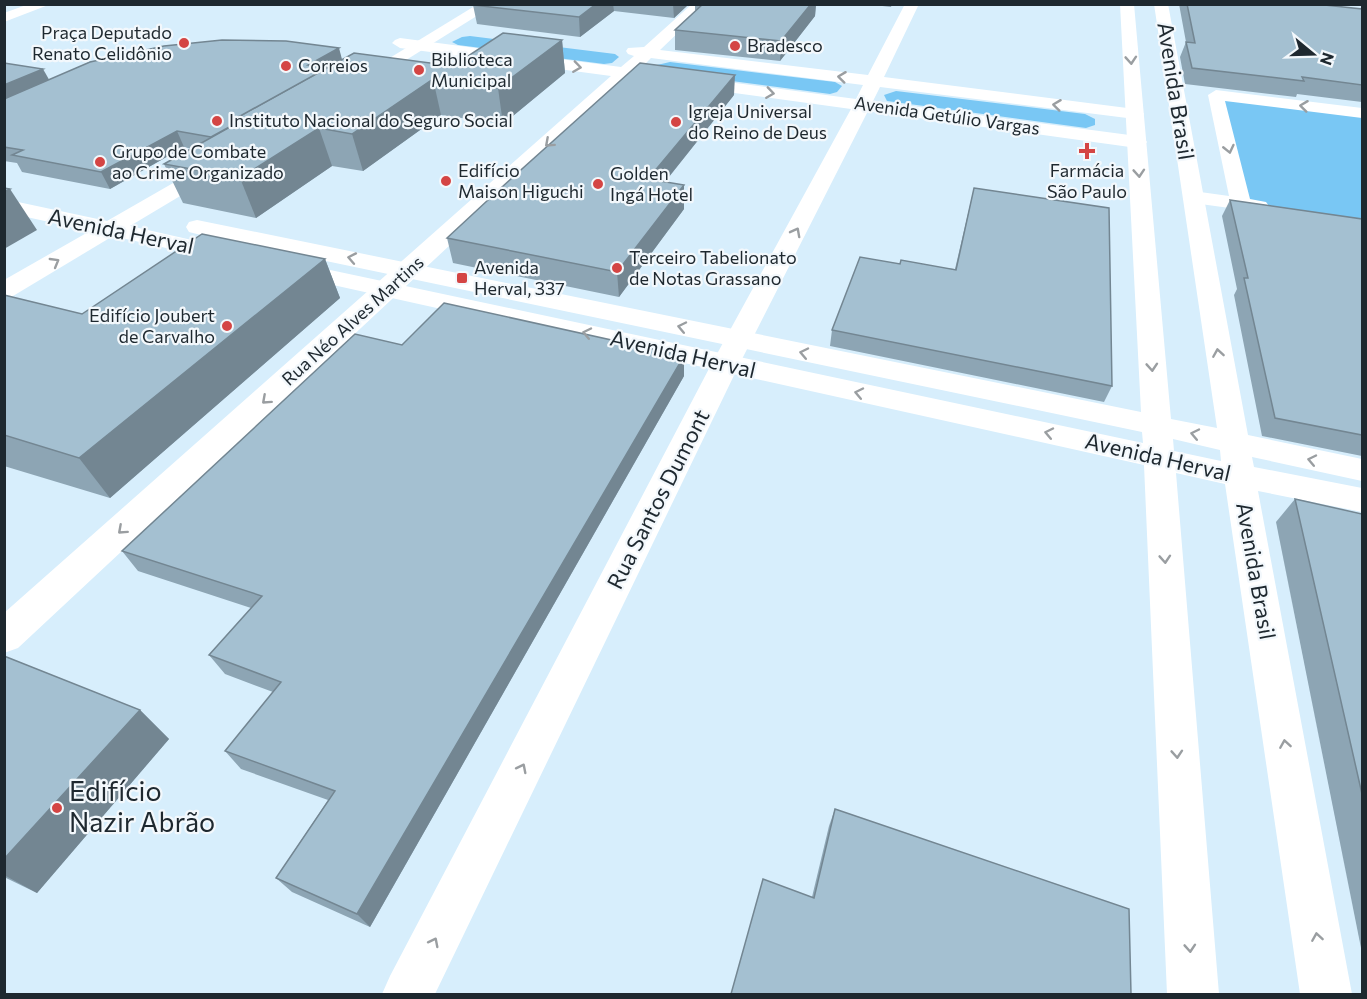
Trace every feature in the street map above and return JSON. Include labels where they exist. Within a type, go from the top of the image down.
[{"type":"main road","points":[[4,18],[44,4]]},
{"type":"main road","points":[[346,74],[466,4]]},
{"type":"main road","points":[[341,93],[489,4]]},
{"type":"main road","name":"Rua Néo Alves Martins","points":[[4,637],[701,4]]},
{"type":"main road","name":"Rua Santos Dumont","points":[[408,994],[733,351],[862,105],[912,4]]},
{"type":"main road","name":"Avenida Brasil","points":[[1127,4],[1158,442],[1192,994]]},
{"type":"main road","name":"Avenida Brasil","points":[[1161,4],[1326,994]]},
{"type":"main road","points":[[431,25],[477,31]]},
{"type":"main road","name":"Avenida Getúlio Vargas","points":[[400,42],[1137,142]]},
{"type":"main road","name":"Avenida Getúlio Vargas","points":[[614,48],[1136,114]]},
{"type":"main road","points":[[1084,135],[1100,131],[1104,123],[1098,114],[1088,109]]},
{"type":"main road","points":[[4,291],[110,219],[220,154],[136,214]]},
{"type":"main road","name":"Avenida Herval","points":[[5,192],[269,264],[583,307],[733,351],[996,422],[1158,442],[1233,442],[1362,470]]},
{"type":"main road","name":"Avenida Herval","points":[[5,192],[84,224]]},
{"type":"main road","name":"Avenida Herval","points":[[110,219],[136,214],[260,240],[509,315],[928,380],[1158,442],[1239,475],[1362,500]]},
{"type":"main road","points":[[4,269],[84,224],[110,219]]},
{"type":"main road","points":[[260,240],[269,264]]},
{"type":"main road","points":[[509,315],[583,307]]},
{"type":"main road","points":[[928,380],[996,422]]},
{"type":"street","points":[[1241,204],[1216,95],[1362,113]]},
{"type":"street","points":[[1193,197],[1274,208]]},
{"type":"shaded area","points":[[470,36],[615,54],[619,57],[612,63],[604,64],[458,45],[452,42]]},
{"type":"shaded area","points":[[670,62],[835,82],[842,86],[837,92],[830,94],[663,72],[657,65]]},
{"type":"shaded area","points":[[896,91],[1085,114],[1095,119],[1095,125],[1086,128],[887,101],[884,95]]},
{"type":"shaded area","points":[[1216,95],[1362,113],[1362,221],[1241,204]]},
{"type":"building","points":[[474,4],[596,4],[579,17]]},
{"type":"building","points":[[703,4],[811,4],[781,41],[675,30]]},
{"type":"building","points":[[1187,4],[1315,4],[1362,9],[1362,85],[1302,77],[1304,81],[1192,68],[1186,42],[1195,43]]},
{"type":"building","points":[[503,33],[562,40],[498,88],[433,79],[352,134],[319,128],[240,178],[164,164],[239,122],[231,121],[354,53],[453,66]]},
{"type":"building","points":[[222,40],[286,41],[339,48],[308,65],[327,68],[231,121],[233,125],[211,137],[177,131],[101,172],[12,155],[23,150],[4,147],[4,99],[90,62],[164,46]]},
{"type":"building","points":[[4,63],[43,69],[4,85]]},
{"type":"building","points":[[640,63],[735,75],[648,179],[684,185],[617,272],[447,238],[502,187]]},
{"type":"building","points":[[974,188],[1109,208],[1112,386],[832,330],[860,257],[900,264],[901,260],[956,270]]},
{"type":"building","points":[[1230,200],[1362,219],[1362,435],[1275,418],[1244,278],[1248,278]]},
{"type":"building","points":[[202,234],[325,259],[79,458],[4,435],[4,295],[82,314]]},
{"type":"building","points":[[444,303],[684,356],[357,914],[276,878],[335,791],[225,751],[281,682],[209,655],[262,596],[122,551],[355,334],[402,345]]},
{"type":"building","points":[[1295,499],[1362,514],[1362,794]]},
{"type":"building","points":[[4,656],[140,710],[4,859]]},
{"type":"building","points":[[835,809],[1129,909],[1131,994],[731,994],[763,879],[814,898]]},
{"type":"place","name":"Praça Deputado Renato Celidônio","points":[[184,43]]},
{"type":"place","name":"Bradesco","points":[[735,46]]},
{"type":"place","name":"Correios","points":[[286,66]]},
{"type":"place","name":"Biblioteca Municipal","points":[[419,70]]},
{"type":"place","name":"Instituto Nacional do Seguro Social","points":[[217,121]]},
{"type":"place","name":"Igreja Universal do Reino de Deus","points":[[676,122]]},
{"type":"place","name":"Farmácia São Paulo","points":[[1087,151]]},
{"type":"place","name":"Grupo de Combate ao Crime Organizado","points":[[100,162]]},
{"type":"place","name":"Edifício Maison Higuchi","points":[[446,181]]},
{"type":"place","name":"Golden Ingá Hotel","points":[[598,184]]},
{"type":"place","name":"Terceiro Tabelionato de Notas Grassano","points":[[617,268]]},
{"type":"place","name":"Avenida Herval, 337","points":[[462,278]]},
{"type":"place","name":"Edifício Joubert de Carvalho","points":[[227,326]]},
{"type":"place","name":"Edifício Nazir Abrão","points":[[57,808]]}]
